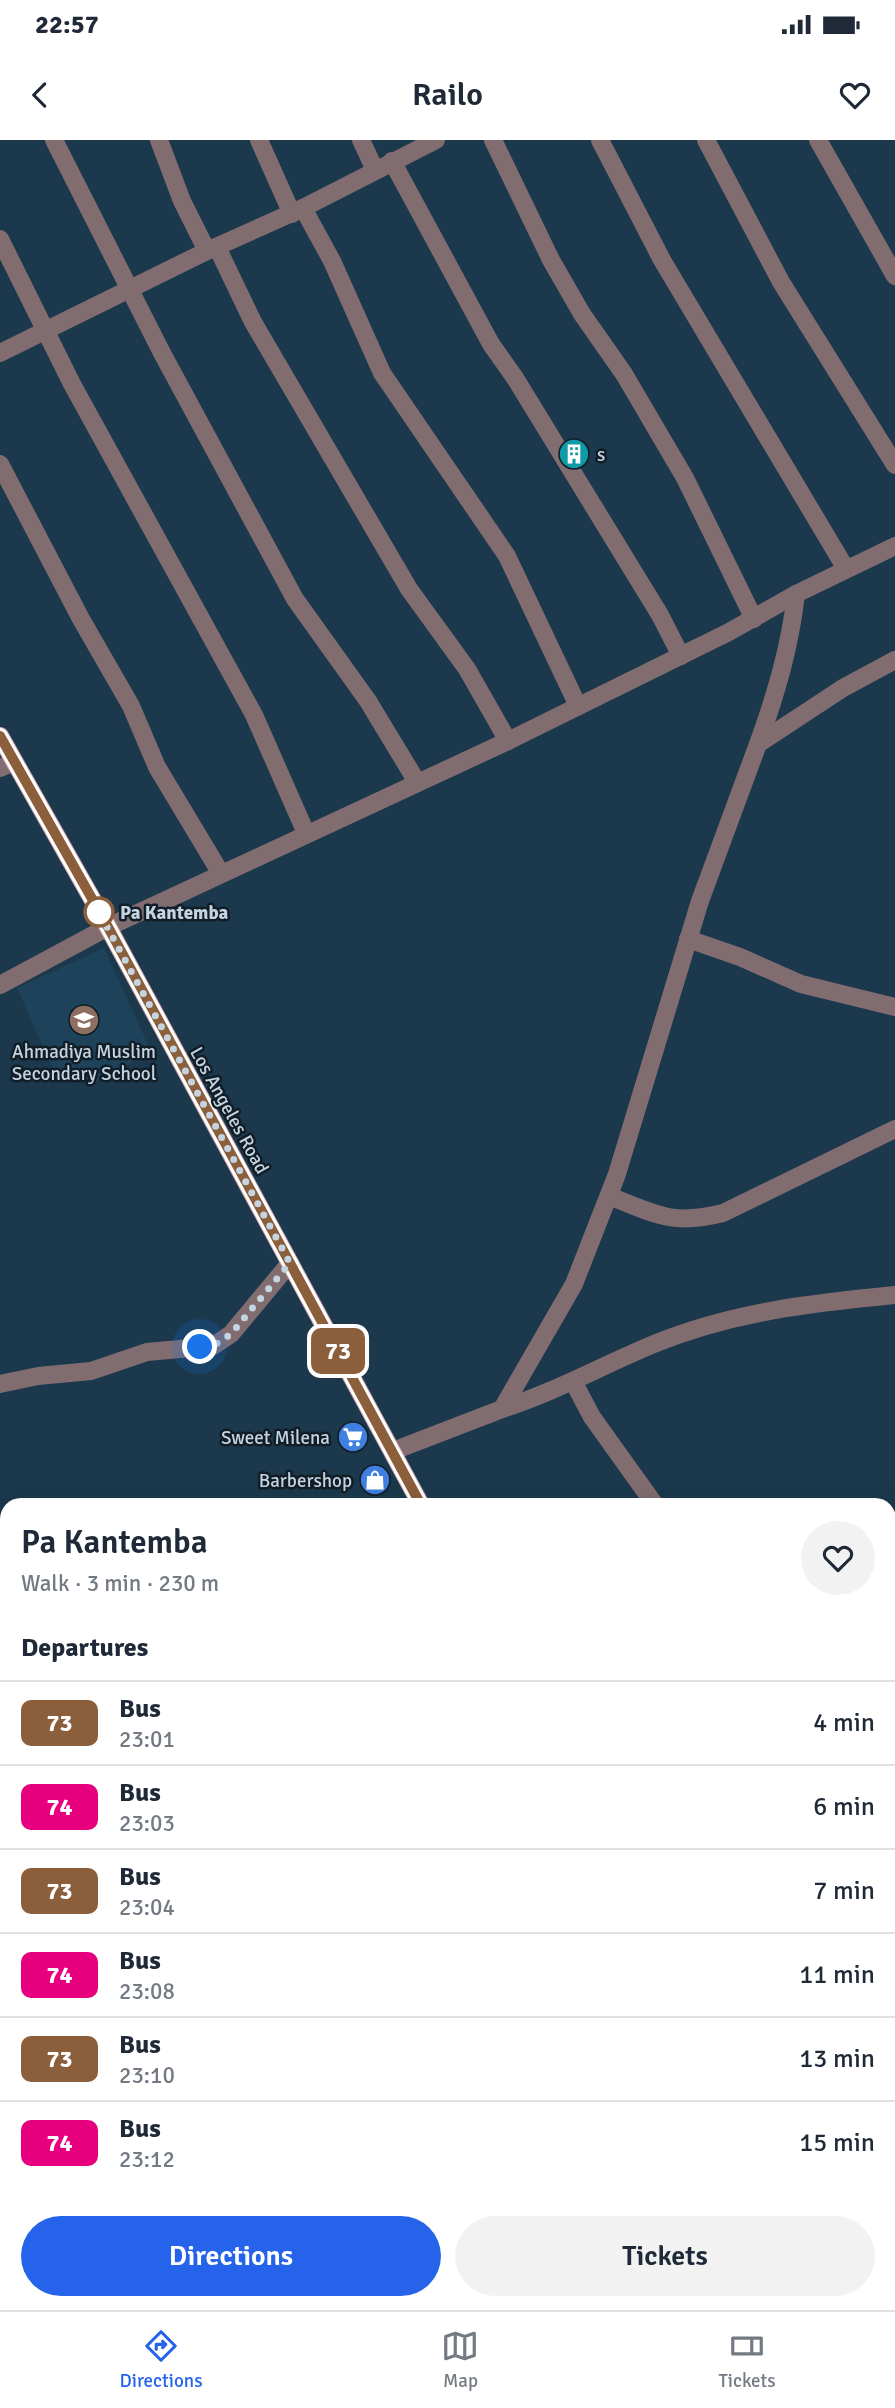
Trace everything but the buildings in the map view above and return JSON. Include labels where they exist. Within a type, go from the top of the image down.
[{"type":"main road","name":"Los Angeles Road","points":[[0,736],[7,765],[108,927],[417,1498]]},
{"type":"street","points":[[54,140],[129,290],[295,599],[368,701],[417,782]]},
{"type":"street","points":[[159,140],[182,201],[409,589],[467,669],[508,741]]},
{"type":"street","points":[[259,140],[297,211],[332,261],[382,373],[507,556],[578,706]]},
{"type":"street","points":[[361,140],[375,170]]},
{"type":"street","points":[[0,353],[212,249],[297,211],[436,140]]},
{"type":"street","points":[[493,140],[556,269],[582,314],[624,374],[679,467],[716,537],[754,619]]},
{"type":"street","points":[[600,140],[662,260],[846,569]]},
{"type":"street","points":[[706,140],[781,282],[895,465]]},
{"type":"street","points":[[818,140],[895,276]]},
{"type":"street","points":[[392,161],[491,344],[515,378],[660,615],[681,656]]},
{"type":"street","points":[[0,239],[44,331],[254,715],[306,833]]},
{"type":"street","points":[[0,464],[80,619],[131,706],[157,767],[220,872]]},
{"type":"street","points":[[0,985],[108,927],[220,872],[508,741],[895,546]]},
{"type":"street","points":[[502,1409],[574,1284],[609,1196],[722,836],[782,675],[790,643],[796,594]]},
{"type":"street","points":[[758,744],[843,688],[895,660]]},
{"type":"street","points":[[688,939],[740,957],[801,984],[895,1007]]},
{"type":"street","points":[[609,1196],[666,1218],[693,1221],[723,1213],[895,1129]]},
{"type":"street","points":[[0,1384],[38,1376],[91,1371],[147,1352],[213,1346],[231,1334],[290,1263]]},
{"type":"street","points":[[393,1451],[574,1383],[655,1344],[738,1317],[799,1304],[895,1294]]},
{"type":"street","points":[[574,1383],[592,1417],[650,1498]]},
{"type":"shaded area","name":"Ahmadiya Muslim Secondary School","points":[[104,948],[151,1051],[93,1084],[87,1072],[56,1076],[17,988]]},
{"type":"bus line","name":"73","points":[[0,736],[108,927],[417,1498]]},
{"type":"place","name":"s","points":[[574,454]]},
{"type":"place","name":"Pa Kantemba","points":[[99,912]]},
{"type":"place","name":"Ahmadiya Muslim Secondary School","points":[[84,1020]]},
{"type":"place","name":"Sweet Milena","points":[[353,1437]]},
{"type":"place","name":"Barbershop","points":[[375,1480]]},
{"type":"route","points":[[99,912],[94,903],[290,1263],[231,1334],[213,1346],[200,1347]]}]
